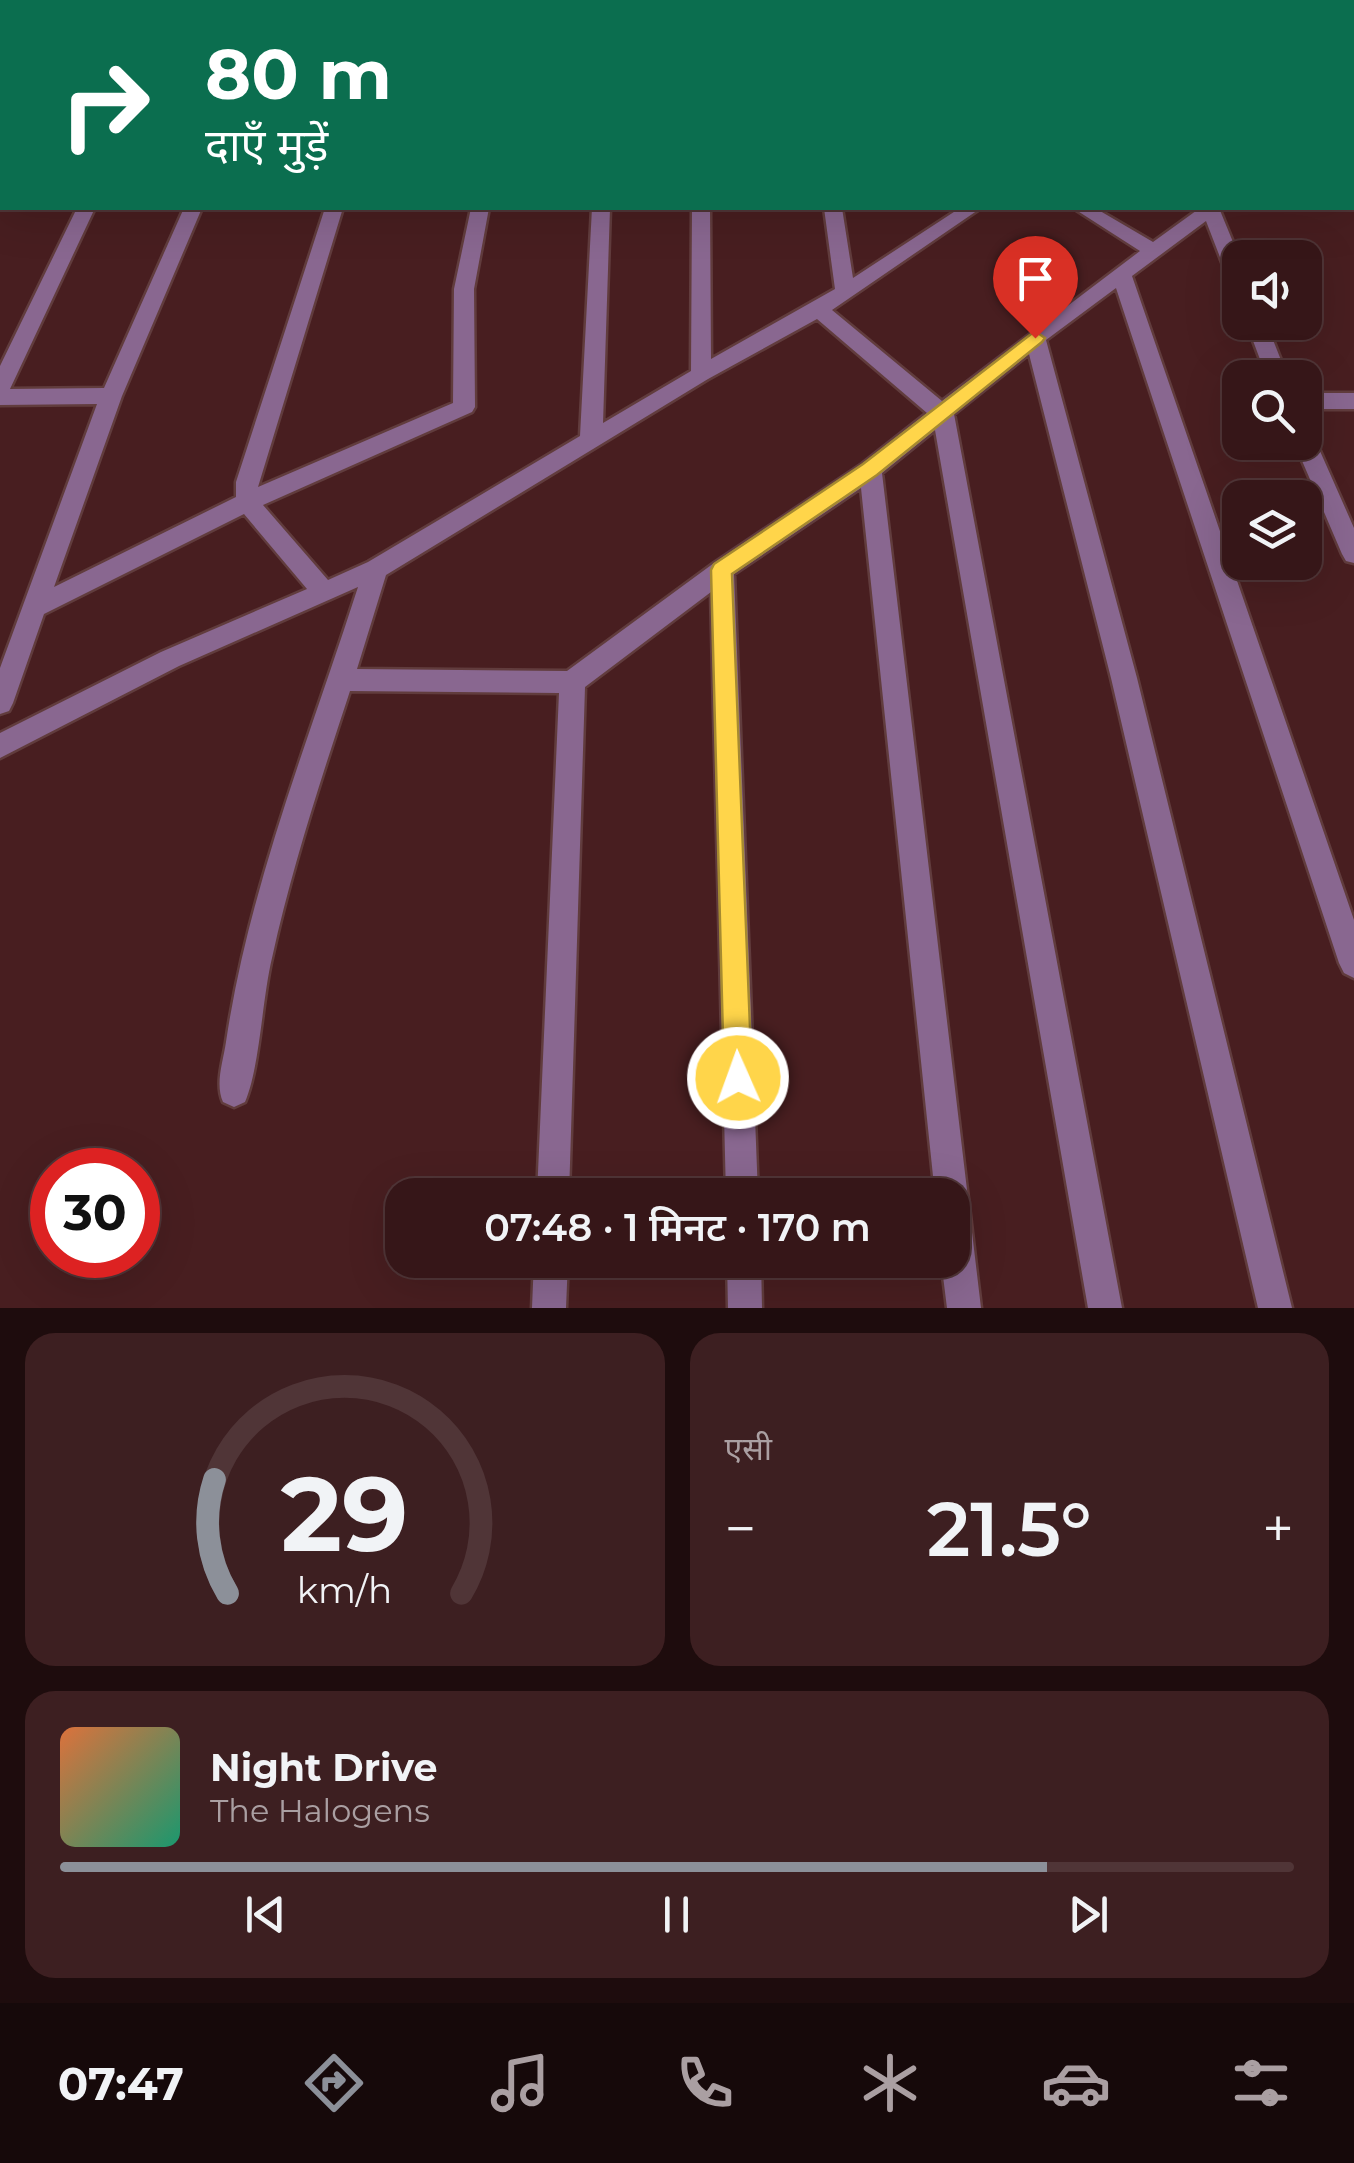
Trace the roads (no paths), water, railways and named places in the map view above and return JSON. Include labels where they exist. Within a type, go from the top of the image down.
[{"type":"street","points":[[0,388],[85,210]]},
{"type":"street","points":[[0,703],[111,396],[192,210]]},
{"type":"street","points":[[324,592],[247,502],[246,482],[333,210]]},
{"type":"street","points":[[34,608],[247,502],[464,407],[464,288],[480,210]]},
{"type":"street","points":[[591,440],[601,210]]},
{"type":"street","points":[[701,210],[701,374]]},
{"type":"street","points":[[832,210],[845,292]]},
{"type":"street","points":[[0,746],[170,659],[376,569],[701,374],[819,309],[938,217],[964,210]]},
{"type":"street","points":[[1085,210],[1154,251]]},
{"type":"street","points":[[343,680],[572,682],[722,570],[870,470],[1035,338],[1207,210]]},
{"type":"street","points":[[1211,210],[1223,240]]},
{"type":"street","points":[[1122,275],[1354,962]]},
{"type":"street","points":[[819,309],[942,414],[1105,1308]]},
{"type":"street","points":[[1035,338],[1124,678],[1275,1308]]},
{"type":"street","points":[[0,397],[111,396]]},
{"type":"street","points":[[1322,402],[1354,401]]},
{"type":"street","points":[[1313,460],[1354,554]]},
{"type":"street","points":[[870,470],[949,1178]]},
{"type":"street","points":[[234,1091],[240,1041],[273,895],[376,569]]},
{"type":"street","points":[[722,570],[741,1178]]},
{"type":"street","points":[[554,1178],[572,682]]},
{"type":"street","points":[[549,1308],[550,1278]]},
{"type":"street","points":[[744,1278],[745,1308]]},
{"type":"street","points":[[960,1278],[964,1308]]}]
